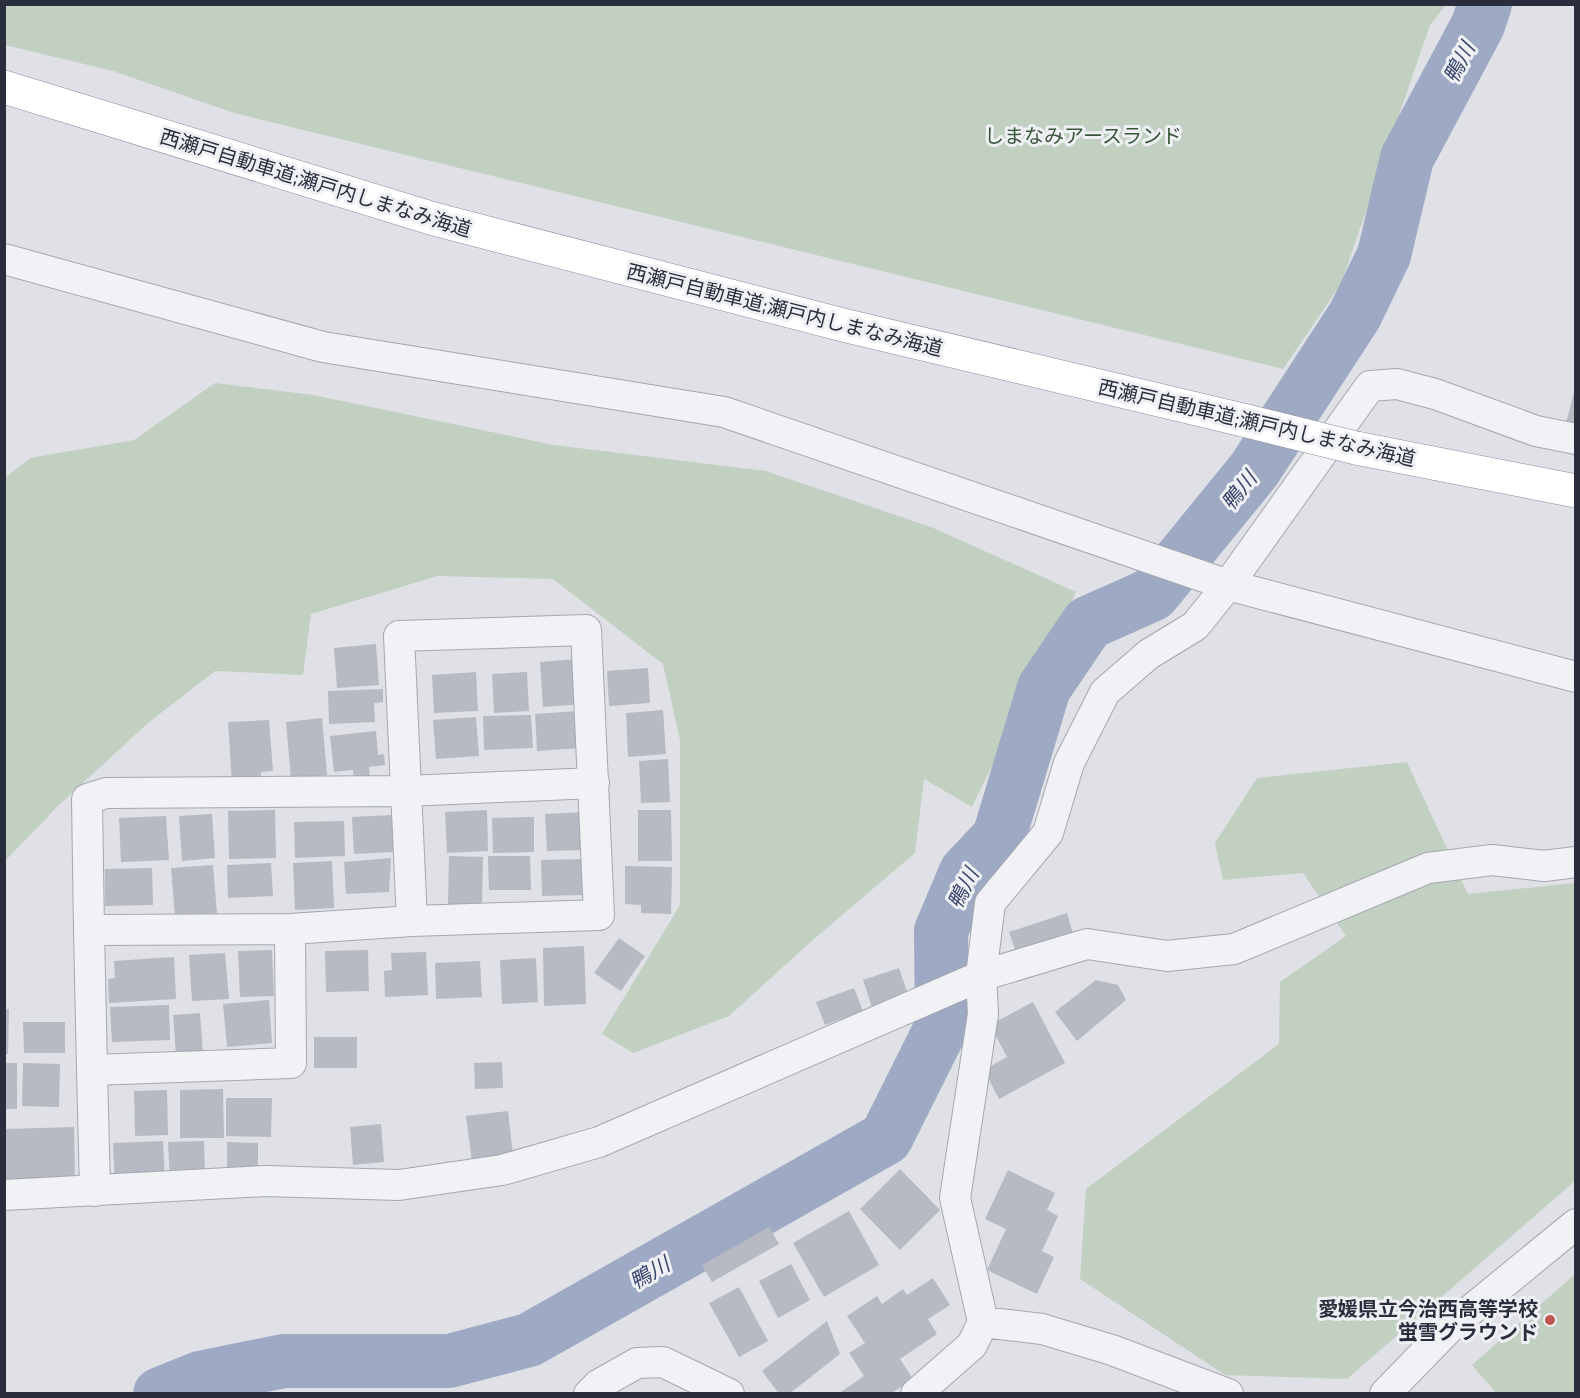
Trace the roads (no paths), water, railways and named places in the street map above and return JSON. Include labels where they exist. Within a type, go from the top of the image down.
[{"type":"highway","name":"西瀬戸自動車道;瀬戸内しまなみ海道","points":[[4,87],[434,219],[843,325],[1356,448],[1575,491]]},
{"type":"street","points":[[4,259],[323,347],[724,412],[1228,585],[1575,677]]},
{"type":"street","points":[[916,1394],[972,1345],[983,1322],[954,1198],[982,1014],[981,976],[990,903],[1048,833],[1070,763],[1105,692],[1149,654],[1195,626],[1228,585],[1370,386],[1397,384],[1435,394],[1536,431],[1575,439]]},
{"type":"street","points":[[89,930],[290,929],[412,921],[599,915],[586,630],[399,636],[412,921]]},
{"type":"street","points":[[95,1191],[87,799],[106,793],[406,791],[594,783]]},
{"type":"street","points":[[4,1195],[266,1181],[399,1185],[502,1170],[599,1142],[981,976],[1087,944],[1167,956],[1234,949],[1428,868],[1492,860],[1544,866],[1575,862]]},
{"type":"street","points":[[92,1070],[291,1063],[290,929]]},
{"type":"street","points":[[1385,1394],[1450,1327],[1575,1224]]},
{"type":"street","points":[[983,1322],[1042,1329],[1112,1350],[1228,1394]]},
{"type":"street","points":[[589,1394],[598,1385],[637,1363],[663,1362],[729,1394]]},
{"type":"waterway","name":"鴨川","points":[[160,1394],[200,1378],[284,1361],[449,1361],[529,1340],[886,1138],[942,1026],[941,931],[966,872],[999,837],[1044,688],[1088,623],[1153,594],[1254,470],[1355,315],[1384,255],[1407,158],[1478,25],[1485,4]]},
{"type":"place","name":"愛媛県立今治西高等学校 蛍雪グラウンド","points":[[1550,1320]]},
{"type":"park label","name":"しまなみアースランド","points":[[1083,135]]}]
